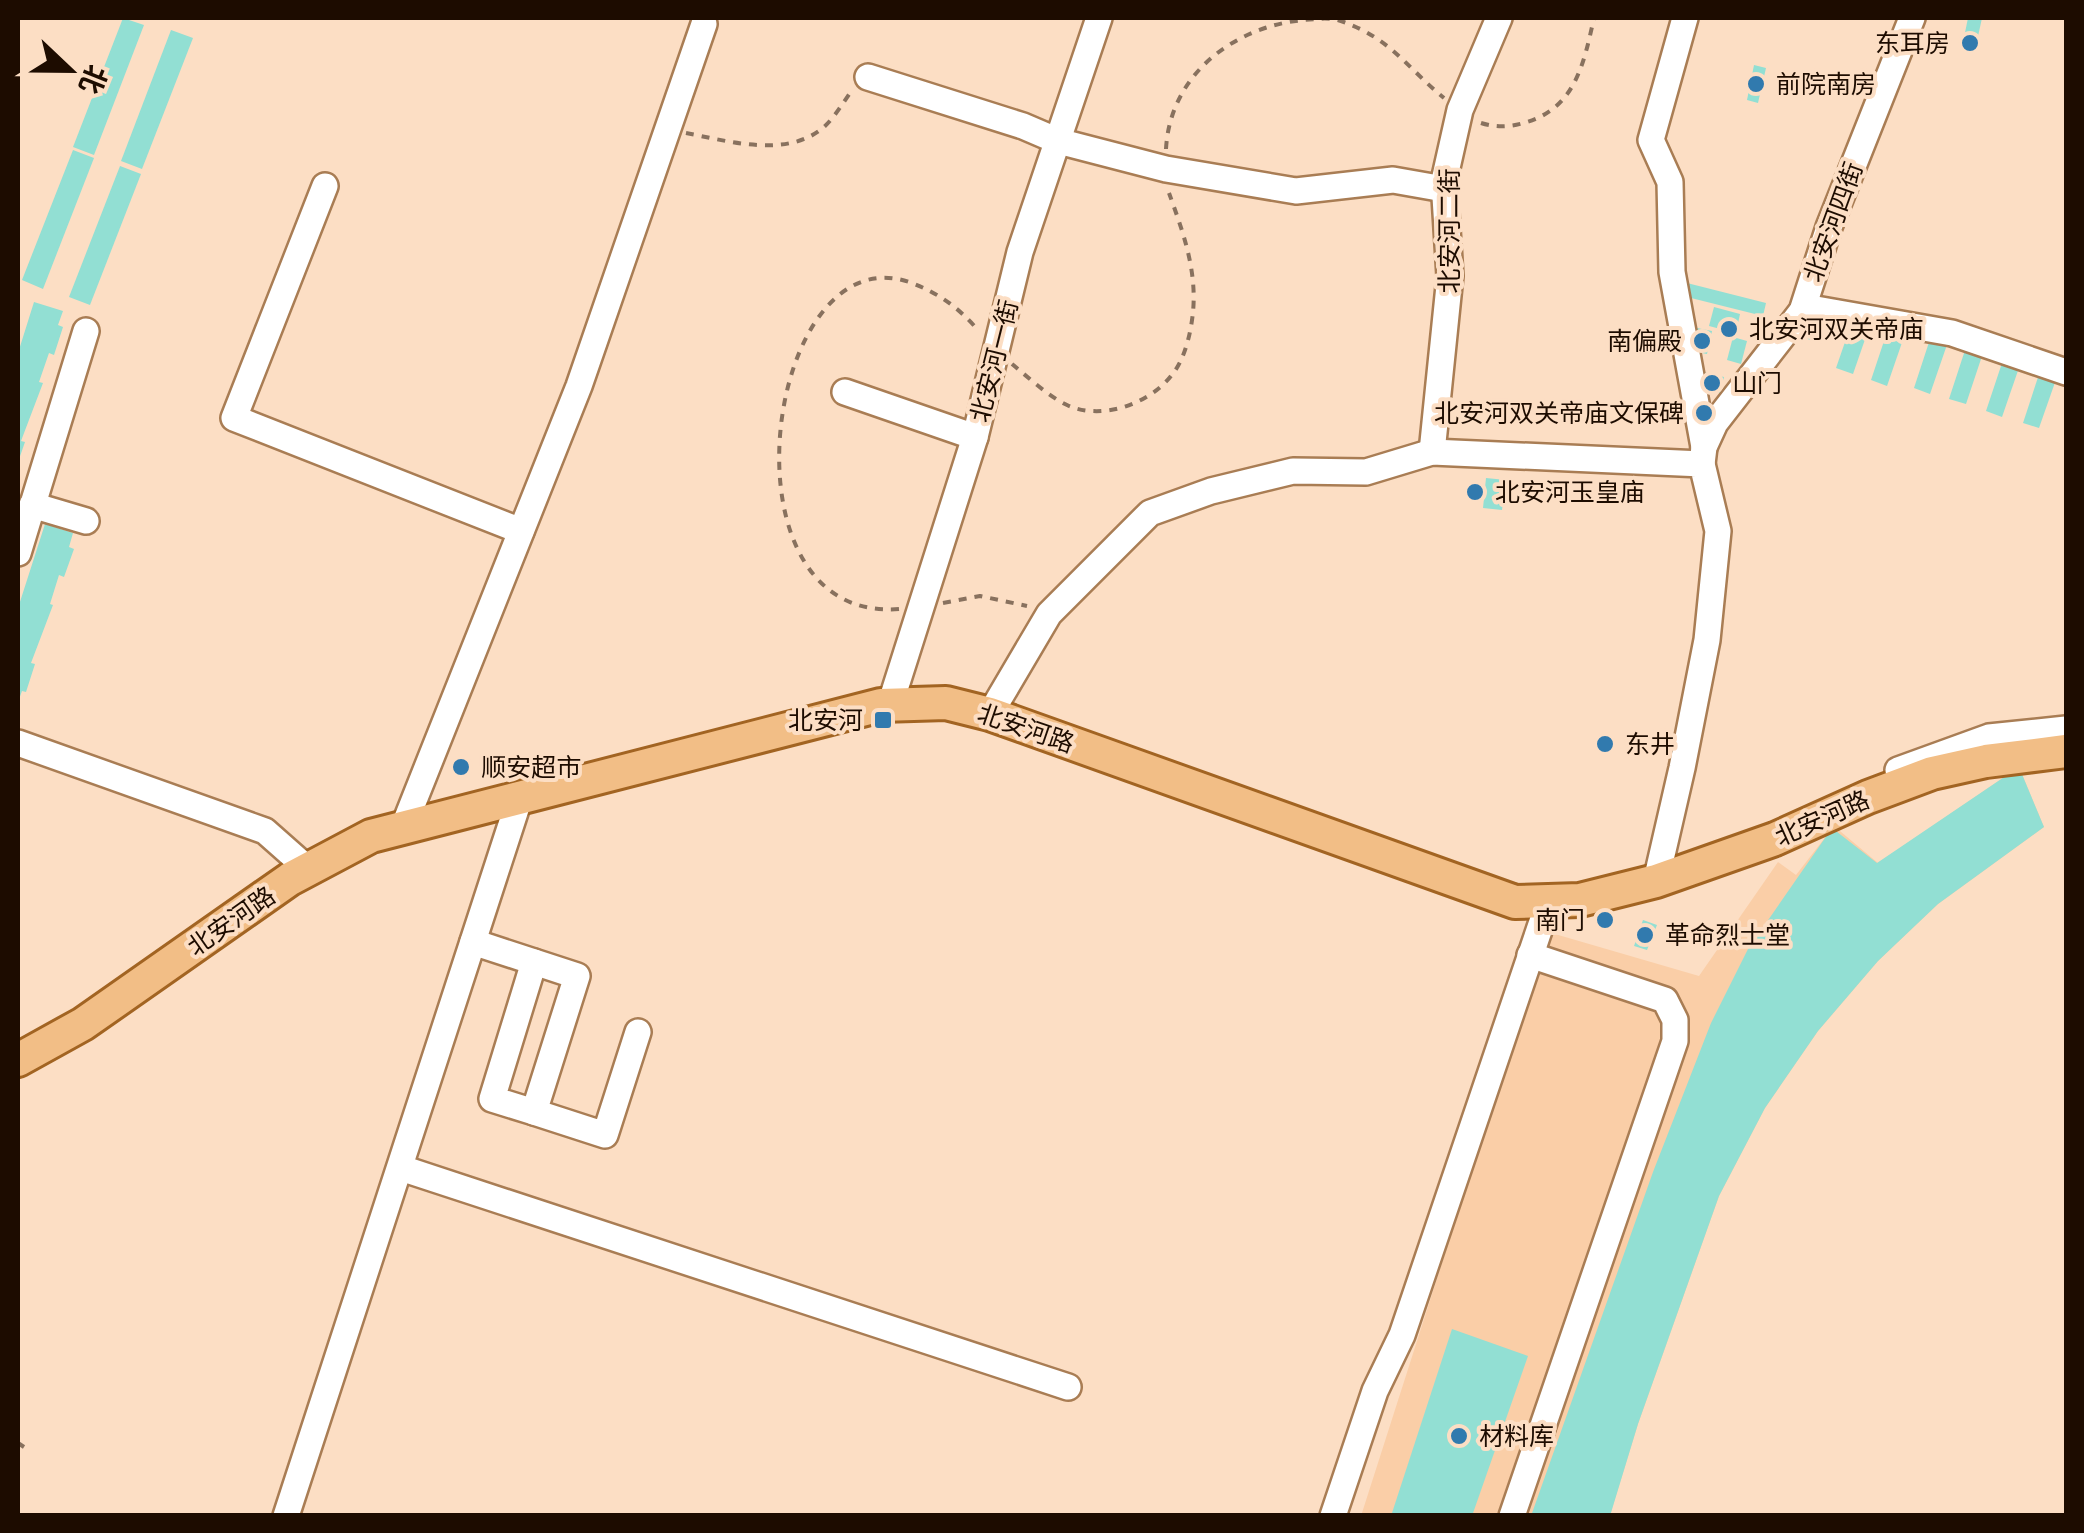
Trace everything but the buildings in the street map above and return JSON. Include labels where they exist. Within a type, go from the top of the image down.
[{"type":"main road","name":"北安河路","points":[[18,1060],[83,1024],[308,870],[371,836],[890,705],[946,703],[990,714],[1514,902],[1580,900],[1656,881],[1775,840],[1868,797],[1932,774],[1986,761],[2066,751]]},
{"type":"street","name":"北安河一街","points":[[890,705],[975,438],[1020,252],[1099,18]]},
{"type":"street","name":"北安河二街","points":[[1432,452],[1450,276],[1444,189],[1460,110],[1499,18]]},
{"type":"street","points":[[1656,881],[1706,640],[1718,531],[1672,272],[1670,182],[1651,140],[1685,18]]},
{"type":"street","name":"北安河四街","points":[[1703,455],[1715,423],[1802,312],[1829,226],[1912,18]]},
{"type":"street","points":[[403,828],[579,386],[704,24]]},
{"type":"street","points":[[868,77],[1023,126],[1058,141],[1166,168],[1296,191],[1393,180],[1444,189]]},
{"type":"street","points":[[325,186],[234,418],[521,531]]},
{"type":"street","points":[[1802,312],[1816,309],[1952,333],[2066,372]]},
{"type":"street","points":[[18,553],[28,497],[86,330]]},
{"type":"street","points":[[845,392],[975,438]]},
{"type":"street","points":[[990,714],[1049,614],[1150,512],[1212,491],[1293,471],[1366,472],[1432,452],[1703,455]]},
{"type":"street","points":[[28,497],[86,521]]},
{"type":"street","points":[[1775,840],[1812,805],[1938,753],[1989,737],[2066,729]]},
{"type":"street","points":[[18,743],[265,831],[308,870]]},
{"type":"street","points":[[286,1516],[520,797]]},
{"type":"street","points":[[1332,1516],[1374,1391],[1402,1334],[1549,901]]},
{"type":"street","points":[[473,942],[578,976],[534,1112]]},
{"type":"street","points":[[1512,1516],[1675,1042],[1675,1020],[1665,1000],[1530,955]]},
{"type":"street","points":[[534,962],[492,1099],[605,1135],[638,1032]]},
{"type":"street","points":[[400,1168],[1068,1387]]},
{"type":"path","points":[[1049,614],[1016,601],[980,596],[922,608],[876,611],[841,599],[816,578],[786,514],[776,460],[787,384],[823,308],[847,289],[872,278],[899,278],[930,289],[962,311],[996,351],[1068,406],[1093,412],[1123,408],[1148,396],[1172,376],[1188,342],[1194,310],[1190,252],[1166,182],[1166,168],[1170,126],[1182,94],[1205,61],[1240,36],[1274,22],[1336,18],[1363,30],[1404,57],[1426,84],[1460,110],[1492,127],[1514,126],[1540,118],[1561,104],[1578,82],[1594,18]]},
{"type":"path","points":[[668,130],[740,143],[788,144],[823,128],[858,82],[868,77]]},
{"type":"shaded area","points":[[2019,767],[2044,827],[1938,904],[1878,961],[1818,1031],[1765,1108],[1719,1196],[1610,1515],[1361,1516],[1548,932],[1699,976],[1778,862],[1796,875],[1834,826],[1878,863]]},
{"type":"place","name":"东耳房","points":[[1970,43]]},
{"type":"place","name":"前院南房","points":[[1756,84]]},
{"type":"place","name":"北安河双关帝庙","points":[[1729,329]]},
{"type":"place","name":"南偏殿","points":[[1702,341]]},
{"type":"place","name":"山门","points":[[1712,383]]},
{"type":"place","name":"北安河双关帝庙文保碑","points":[[1704,413]]},
{"type":"place","name":"北安河玉皇庙","points":[[1475,492]]},
{"type":"place","name":"北安河","points":[[883,720]]},
{"type":"place","name":"东井","points":[[1605,744]]},
{"type":"place","name":"顺安超市","points":[[461,767]]},
{"type":"place","name":"南门","points":[[1605,920]]},
{"type":"place","name":"革命烈士堂","points":[[1645,935]]},
{"type":"place","name":"材料库","points":[[1459,1436]]}]
